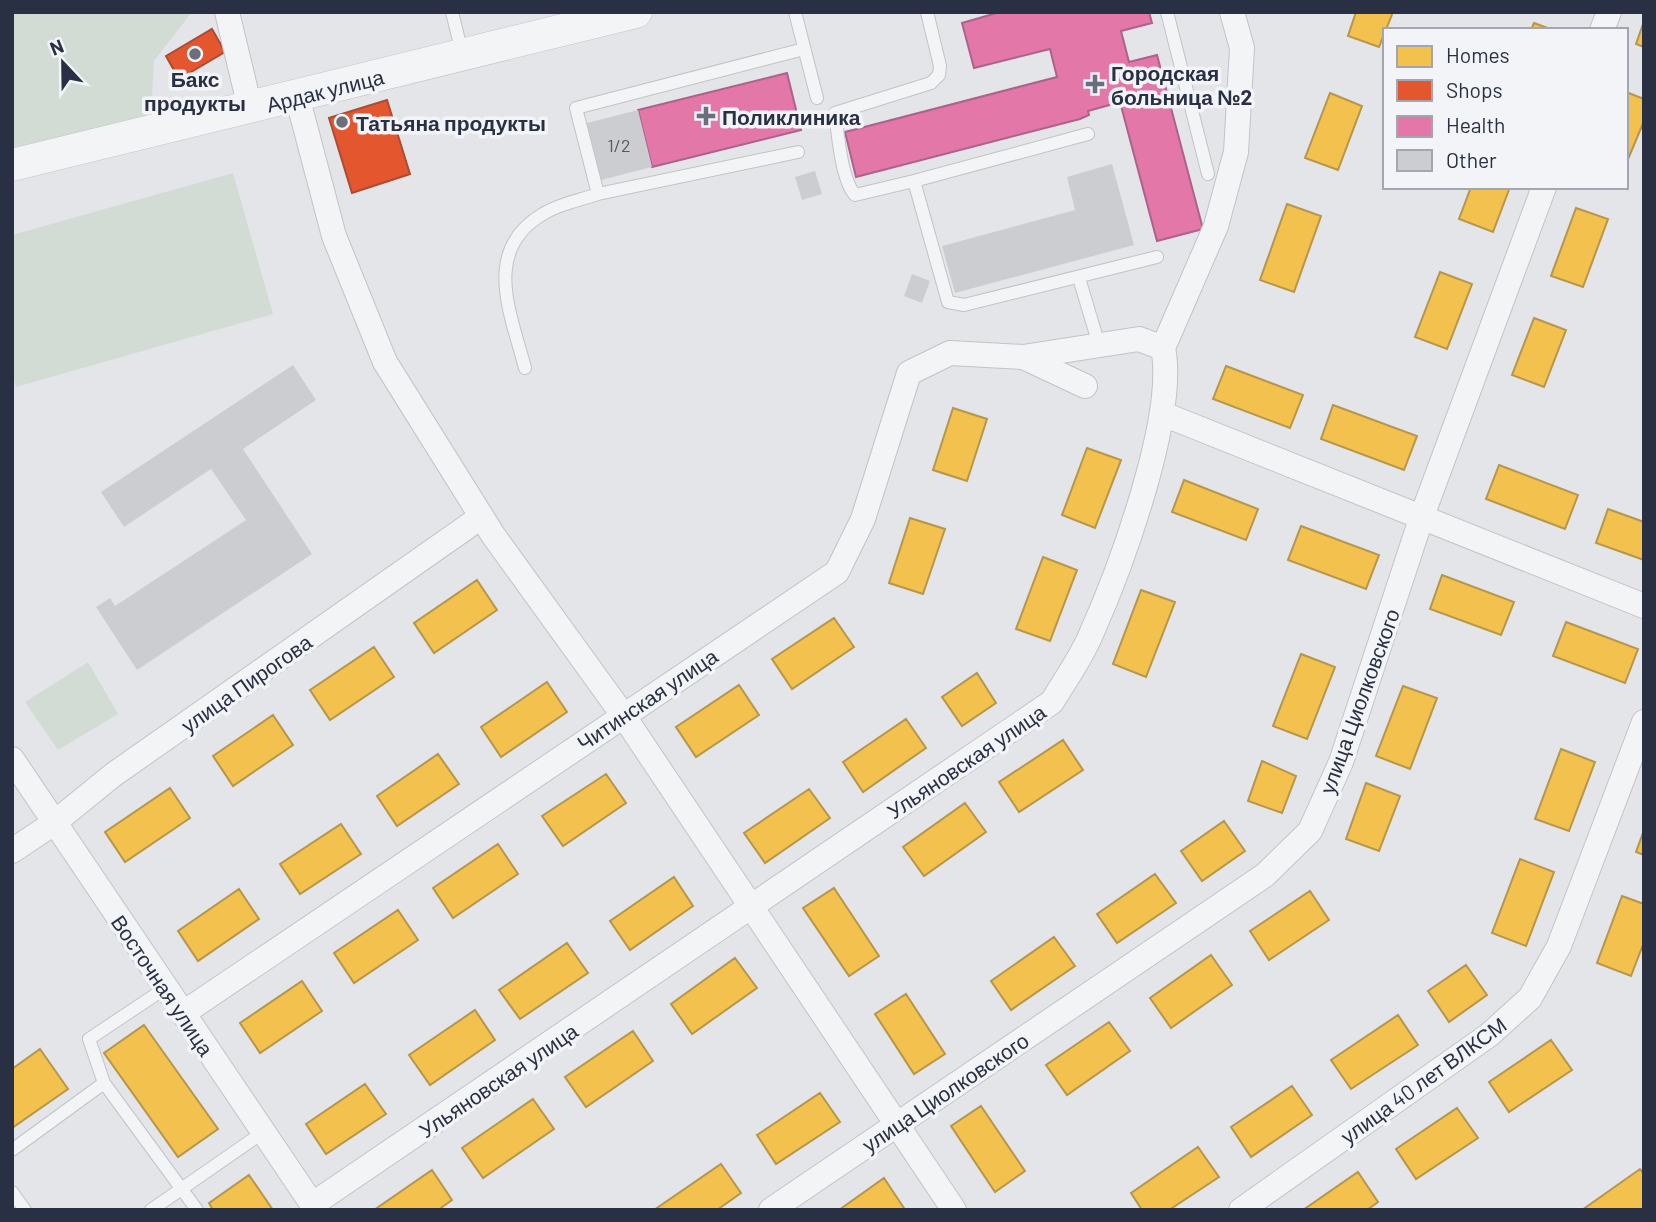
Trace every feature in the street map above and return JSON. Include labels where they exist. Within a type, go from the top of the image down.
[{"type":"street","points":[[227,12],[250,108]]},
{"type":"street","name":"Ардак улица","points":[[12,165],[463,57],[636,12]]},
{"type":"street","name":"Ульяновская улица","points":[[314,1207],[1052,702],[1092,634],[1128,535],[1163,414],[1167,366],[1163,348],[1216,226],[1236,152],[1242,48],[1232,12]]},
{"type":"street","points":[[297,96],[334,236],[385,362],[481,517],[623,715],[954,1210]]},
{"type":"street","name":"улица Циолковского","points":[[771,1210],[1265,875],[1310,831],[1341,762],[1422,516],[1543,189]]},
{"type":"street","points":[[1023,357],[1139,339],[1163,348]]},
{"type":"street","name":"Читинская улица","points":[[185,1012],[837,572],[863,519],[909,373],[950,353],[1023,357]]},
{"type":"street","points":[[1023,357],[1085,386]]},
{"type":"street","points":[[1163,414],[1644,606]]},
{"type":"street","name":"улица Пирогова","points":[[12,851],[54,823],[113,775],[481,517]]},
{"type":"street","name":"улица 40 лет ВЛКСМ","points":[[1241,1210],[1489,1035],[1530,998],[1559,946],[1644,722]]},
{"type":"street","name":"Восточная улица","points":[[12,759],[314,1207]]},
{"type":"lane","points":[[452,12],[463,57]]},
{"type":"lane","points":[[795,12],[817,98]]},
{"type":"lane","points":[[927,12],[940,66],[939,75],[931,83],[835,113],[841,152],[851,190],[855,195],[1087,134]]},
{"type":"lane","points":[[1167,12],[1208,174]]},
{"type":"lane","points":[[598,194],[576,108],[804,49]]},
{"type":"lane","points":[[525,368],[503,281],[512,239],[543,213],[598,194],[797,152]]},
{"type":"lane","points":[[914,181],[948,302],[964,305],[1157,257]]},
{"type":"lane","points":[[1079,278],[1099,345]]},
{"type":"lane","points":[[167,987],[89,1039],[104,1083],[197,1210]]},
{"type":"lane","points":[[12,1150],[104,1083]]},
{"type":"lane","points":[[152,1210],[262,1133]]},
{"type":"lane","points":[[12,1192],[25,1210]]},
{"type":"shaded area","points":[[12,12],[192,12],[154,61],[151,115],[12,148]]},
{"type":"shaded area","points":[[233,173],[273,314],[16,387],[12,373],[12,235]]},
{"type":"shaded area","points":[[88,662],[118,714],[58,750],[25,702]]},
{"type":"building: Homes","points":[[1356,12],[1393,12],[1387,28],[1383,28],[1379,47],[1348,36]]},
{"type":"building: Homes","points":[[1644,21],[1644,47],[1636,44]]},
{"type":"building: Homes","points":[[1534,23],[1548,28],[1532,28]]},
{"type":"building: Homes","points":[[1330,93],[1362,106],[1338,170],[1305,158]]},
{"type":"building: Homes","points":[[1628,93],[1644,99],[1644,121],[1628,159]]},
{"type":"building: Homes","points":[[1470,189],[1509,189],[1493,232],[1459,219]]},
{"type":"building: Homes","points":[[1287,204],[1321,216],[1294,292],[1260,280]]},
{"type":"building: Homes","points":[[1576,208],[1608,219],[1583,287],[1551,276]]},
{"type":"building: Homes","points":[[1440,272],[1472,284],[1447,349],[1415,337]]},
{"type":"building: Homes","points":[[1534,318],[1566,330],[1544,387],[1512,375]]},
{"type":"building: Homes","points":[[1226,366],[1303,395],[1290,428],[1213,399]]},
{"type":"building: Homes","points":[[1333,405],[1417,436],[1404,470],[1321,439]]},
{"type":"building: Homes","points":[[953,408],[987,419],[967,481],[933,470]]},
{"type":"building: Homes","points":[[1087,448],[1121,460],[1095,528],[1062,515]]},
{"type":"building: Homes","points":[[1499,465],[1578,495],[1565,529],[1486,499]]},
{"type":"building: Homes","points":[[1184,480],[1258,509],[1246,540],[1172,512]]},
{"type":"building: Homes","points":[[1608,509],[1644,522],[1644,560],[1596,543]]},
{"type":"building: Homes","points":[[910,518],[945,529],[923,594],[889,583]]},
{"type":"building: Homes","points":[[1301,526],[1379,555],[1366,589],[1288,560]]},
{"type":"building: Homes","points":[[1043,557],[1077,570],[1050,641],[1016,629]]},
{"type":"building: Homes","points":[[1442,575],[1514,602],[1501,635],[1430,609]]},
{"type":"building: Homes","points":[[477,580],[497,610],[434,653],[414,623]]},
{"type":"building: Homes","points":[[1141,590],[1175,602],[1146,677],[1113,664]]},
{"type":"building: Homes","points":[[834,618],[854,647],[792,689],[772,659]]},
{"type":"building: Homes","points":[[1566,622],[1638,649],[1625,683],[1553,656]]},
{"type":"building: Homes","points":[[374,647],[394,677],[330,720],[310,690]]},
{"type":"building: Homes","points":[[1301,654],[1335,667],[1307,739],[1273,726]]},
{"type":"building: Homes","points":[[977,673],[996,703],[962,726],[942,697]]},
{"type":"building: Homes","points":[[547,682],[567,712],[501,757],[481,727]]},
{"type":"building: Homes","points":[[739,685],[759,715],[696,757],[676,727]]},
{"type":"building: Homes","points":[[1403,686],[1437,698],[1410,769],[1376,756]]},
{"type":"building: Homes","points":[[273,715],[293,745],[233,786],[213,756]]},
{"type":"building: Homes","points":[[906,719],[926,748],[863,792],[843,762]]},
{"type":"building: Homes","points":[[1063,740],[1083,770],[1019,812],[999,782]]},
{"type":"building: Homes","points":[[1561,749],[1595,762],[1569,831],[1535,819]]},
{"type":"building: Homes","points":[[438,754],[459,784],[397,826],[377,796]]},
{"type":"building: Homes","points":[[1262,761],[1296,776],[1282,813],[1248,801]]},
{"type":"building: Homes","points":[[606,774],[626,803],[563,846],[542,816]]},
{"type":"building: Homes","points":[[1366,783],[1400,796],[1379,851],[1346,839]]},
{"type":"building: Homes","points":[[170,788],[190,818],[125,862],[105,832]]},
{"type":"building: Homes","points":[[809,789],[830,818],[765,863],[744,833]]},
{"type":"building: Homes","points":[[965,803],[986,832],[924,876],[903,847]]},
{"type":"building: Homes","points":[[1224,821],[1245,851],[1202,881],[1181,851]]},
{"type":"building: Homes","points":[[341,824],[361,854],[300,894],[280,864]]},
{"type":"building: Homes","points":[[1644,830],[1644,855],[1636,852]]},
{"type":"building: Homes","points":[[498,844],[518,874],[453,918],[433,888]]},
{"type":"building: Homes","points":[[1520,859],[1554,872],[1526,946],[1492,933]]},
{"type":"building: Homes","points":[[1155,874],[1176,903],[1117,943],[1097,914]]},
{"type":"building: Homes","points":[[674,877],[693,906],[630,950],[610,921]]},
{"type":"building: Homes","points":[[834,888],[879,956],[849,976],[803,908]]},
{"type":"building: Homes","points":[[239,889],[259,919],[198,961],[178,931]]},
{"type":"building: Homes","points":[[1310,891],[1329,920],[1269,960],[1250,931]]},
{"type":"building: Homes","points":[[1622,896],[1644,904],[1644,942],[1631,976],[1597,963]]},
{"type":"building: Homes","points":[[398,910],[418,940],[354,983],[334,953]]},
{"type":"building: Homes","points":[[1054,937],[1075,966],[1011,1010],[991,981]]},
{"type":"building: Homes","points":[[567,943],[588,973],[520,1019],[499,990]]},
{"type":"building: Homes","points":[[1211,955],[1232,985],[1171,1028],[1150,998]]},
{"type":"building: Homes","points":[[735,958],[757,988],[692,1034],[671,1004]]},
{"type":"building: Homes","points":[[1466,965],[1487,995],[1449,1022],[1428,991]]},
{"type":"building: Homes","points":[[302,981],[322,1011],[260,1053],[240,1023]]},
{"type":"building: Homes","points":[[906,994],[945,1054],[914,1074],[875,1014]]},
{"type":"building: Homes","points":[[475,1010],[495,1040],[430,1085],[409,1055]]},
{"type":"building: Homes","points":[[1398,1015],[1418,1045],[1351,1089],[1331,1060]]},
{"type":"building: Homes","points":[[1109,1022],[1130,1051],[1067,1095],[1046,1065]]},
{"type":"building: Homes","points":[[144,1025],[218,1129],[178,1157],[104,1053]]},
{"type":"building: Homes","points":[[633,1031],[653,1061],[586,1107],[565,1077]]},
{"type":"building: Homes","points":[[1551,1040],[1572,1070],[1509,1112],[1489,1082]]},
{"type":"building: Homes","points":[[40,1049],[68,1089],[12,1128],[12,1069]]},
{"type":"building: Homes","points":[[365,1084],[386,1114],[326,1154],[306,1124]]},
{"type":"building: Homes","points":[[1292,1086],[1312,1115],[1251,1157],[1231,1127]]},
{"type":"building: Homes","points":[[820,1093],[840,1122],[776,1164],[757,1135]]},
{"type":"building: Homes","points":[[533,1099],[554,1129],[483,1178],[462,1148]]},
{"type":"building: Homes","points":[[981,1106],[1025,1171],[995,1192],[951,1126]]},
{"type":"building: Homes","points":[[1457,1108],[1478,1138],[1416,1179],[1396,1149]]},
{"type":"building: Homes","points":[[1198,1147],[1219,1177],[1169,1210],[1142,1210],[1131,1193]]},
{"type":"building: Homes","points":[[721,1164],[741,1193],[717,1210],[654,1210]]},
{"type":"building: Homes","points":[[1640,1169],[1644,1174],[1644,1210],[1582,1210]]},
{"type":"building: Homes","points":[[432,1170],[452,1200],[438,1210],[374,1210]]},
{"type":"building: Homes","points":[[1358,1172],[1378,1202],[1367,1210],[1303,1210]]},
{"type":"building: Homes","points":[[249,1175],[273,1210],[213,1210],[209,1203]]},
{"type":"building: Homes","points":[[884,1178],[904,1208],[902,1210],[839,1210]]},
{"type":"building: Shops","name":"Бакс продукты","points":[[212,29],[225,52],[179,79],[166,56]]},
{"type":"building: Shops","points":[[387,100],[410,174],[352,193],[329,118]]},
{"type":"building: Health","points":[[1000,12],[1149,12],[1152,23],[1121,31],[1129,62],[1157,55],[1203,229],[1157,241],[1120,102],[1088,111],[1089,115],[1080,119],[856,177],[845,132],[1057,77],[1050,49],[974,68],[962,23]]},
{"type":"building: Health","points":[[787,73],[801,130],[652,167],[638,110]]},
{"type":"building: Health","points":[[787,73],[801,130],[652,167],[638,110]]},
{"type":"building: Other","points":[[638,110],[652,167],[601,180],[587,123]]},
{"type":"building: Other","points":[[1112,164],[1134,245],[955,293],[942,246],[1075,210],[1067,177]]},
{"type":"building: Other","points":[[815,171],[822,194],[802,200],[795,177]]},
{"type":"building: Other","points":[[912,274],[930,281],[922,303],[904,296]]},
{"type":"building: Other","points":[[293,365],[316,400],[243,449],[312,554],[137,670],[96,607],[110,598],[115,606],[246,520],[211,469],[124,527],[101,492]]},
{"type":"place","name":"Бакс продукты","points":[[195,54]]},
{"type":"place","name":"Городская больница №2","points":[[1095,84]]},
{"type":"place","name":"Поликлиника","points":[[706,116]]},
{"type":"place","name":"Татьяна продукты","points":[[342,122]]}]
